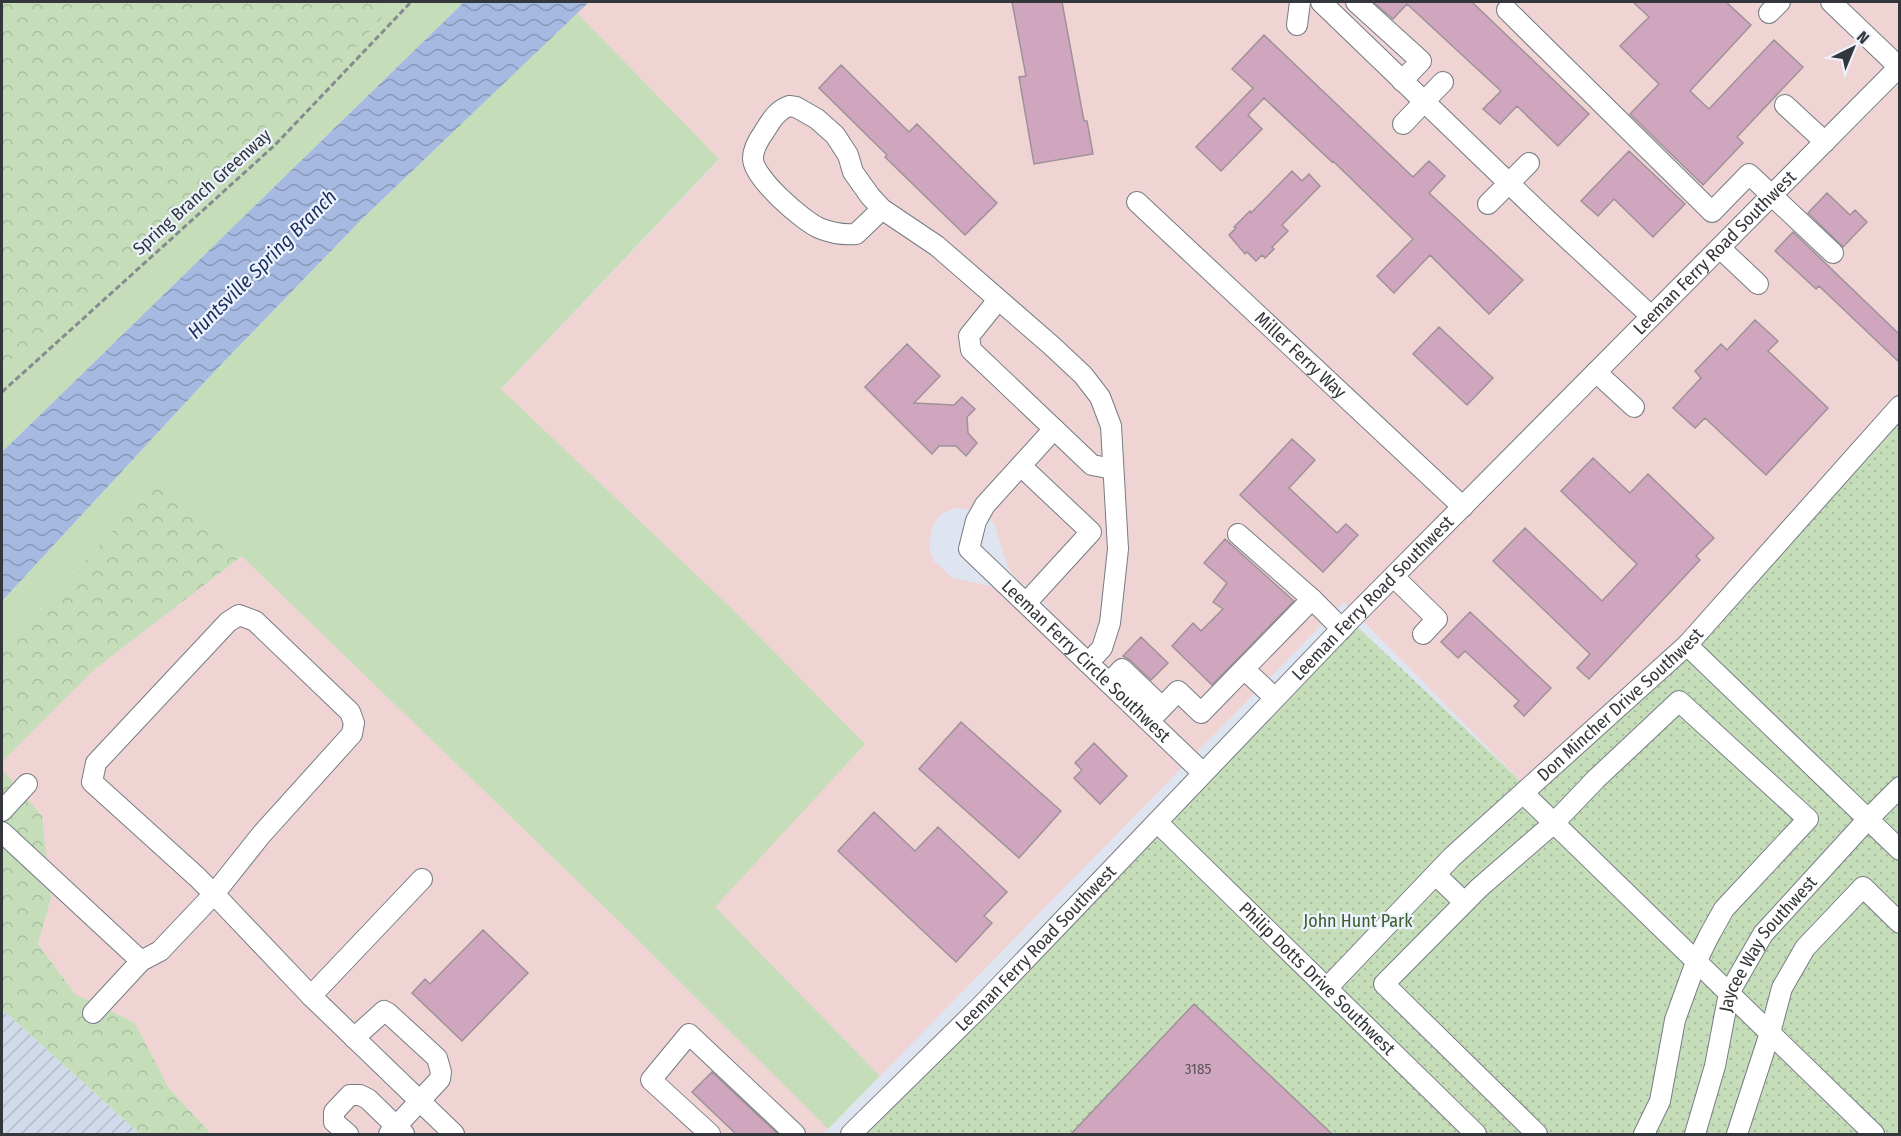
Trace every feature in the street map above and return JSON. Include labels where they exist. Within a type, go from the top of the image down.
[{"type":"street","points":[[1297,25],[1300,2]]},
{"type":"street","points":[[1321,2],[1651,316]]},
{"type":"street","points":[[1356,2],[1421,61],[1402,81]]},
{"type":"street","points":[[1831,2],[1899,66]]},
{"type":"street","points":[[1507,10],[1712,212],[1749,174],[1833,253]]},
{"type":"street","name":"Leeman Ferry Road Southwest","points":[[851,1134],[981,1006],[1342,628],[1899,66]]},
{"type":"street","points":[[1403,124],[1443,82]]},
{"type":"street","points":[[1785,105],[1825,142]]},
{"type":"street","points":[[882,209],[856,234],[843,235],[818,228],[800,215],[758,173],[752,159],[758,141],[773,117],[789,106],[796,107],[817,119],[835,135],[848,155],[853,172],[882,209],[937,246],[1060,353],[1083,375],[1100,397],[1111,426],[1118,549],[1110,623],[1102,648],[1088,663]]},
{"type":"street","points":[[1488,204],[1528,163]]},
{"type":"street","name":"Miller Ferry Way","points":[[1137,202],[1463,507]]},
{"type":"street","points":[[1720,248],[1758,284]]},
{"type":"street","points":[[998,300],[969,336],[971,350],[1092,465],[1113,469]]},
{"type":"street","points":[[1596,372],[1634,407]]},
{"type":"street","name":"Don Mincher Drive Southwest","points":[[1327,988],[1436,875],[1687,645],[1899,406]]},
{"type":"street","points":[[1054,429],[1021,466],[1091,532]]},
{"type":"street","name":"Leeman Ferry Circle Southwest","points":[[1021,466],[985,505],[976,521],[969,549],[1109,683],[1155,714],[1203,773]]},
{"type":"street","points":[[1026,603],[1091,532],[1105,520],[1116,519]]},
{"type":"street","points":[[1238,534],[1342,628]]},
{"type":"street","points":[[1394,577],[1437,619],[1423,634]]},
{"type":"street","points":[[1155,714],[1178,691],[1201,712],[1312,599]]},
{"type":"street","points":[[93,1013],[141,961],[160,951],[214,894],[261,835],[352,734],[354,723],[350,712],[255,621],[239,615],[228,622],[96,763],[92,782],[214,894],[311,996],[454,1134]]},
{"type":"street","points":[[1687,645],[1899,850]]},
{"type":"street","points":[[1244,669],[1275,698]]},
{"type":"street","points":[[1537,1134],[1384,984],[1464,902],[1554,823],[1596,779],[1679,701],[1808,819],[1724,909],[1696,962],[1675,1020],[1660,1101],[1644,1134]]},
{"type":"street","points":[[2,811],[27,784]]},
{"type":"street","name":"Jaycee Way Southwest","points":[[1695,1134],[1714,1066],[1728,993],[1763,934],[1899,786]]},
{"type":"street","points":[[1524,794],[1874,1134]]},
{"type":"street","name":"Philip Dotts Drive Southwest","points":[[1158,822],[1476,1134]]},
{"type":"street","points":[[2,832],[141,961]]},
{"type":"street","points":[[1436,875],[1464,902]]},
{"type":"street","points":[[311,996],[422,879]]},
{"type":"street","points":[[1737,1134],[1782,988],[1805,948],[1863,887],[1899,923]]},
{"type":"street","points":[[348,1134],[334,1122],[334,1112],[350,1095],[360,1095],[368,1099],[397,1132],[419,1101],[440,1079],[441,1072],[437,1058],[384,1011],[354,1038]]},
{"type":"street","points":[[710,1134],[651,1080],[689,1034],[795,1134]]},
{"type":"path","name":"Spring Branch Greenway","points":[[2,392],[275,145],[411,2]]},
{"type":"shaded area","points":[[589,2],[1899,2],[1899,406],[1687,645],[1529,789],[1344,602],[880,1076],[714,907],[501,389],[719,160],[577,13]],"holes":[[[955,508],[978,510],[988,516],[995,526],[1008,568],[1049,608],[1035,623],[1005,595],[990,586],[953,578],[934,561],[929,549],[932,528],[939,516]]]},
{"type":"shaded area","points":[[242,556],[629,931],[828,1129],[822,1134],[211,1134],[168,1087],[135,1023],[75,994],[38,944],[51,898],[42,816],[2,769],[2,762],[95,669]]},
{"type":"shaded area","points":[[2,1009],[140,1134],[2,1134]]},
{"type":"green space","points":[[2,2],[396,2],[280,133],[2,367]]},
{"type":"green space","points":[[396,2],[464,2],[2,452],[2,367],[280,133]]},
{"type":"green space","points":[[577,13],[719,159],[501,389],[728,605],[865,744],[715,907],[880,1076],[828,1129],[629,931],[161,478],[2,652],[2,601],[212,374],[362,219]]},
{"type":"green space","name":"John Hunt Park","points":[[1899,406],[1899,1134],[851,1134],[1350,620],[1529,789],[1687,645]]},
{"type":"green space","points":[[161,478],[242,556],[95,669],[2,762],[2,652]]},
{"type":"green space","points":[[2,769],[42,816],[51,898],[38,944],[75,994],[135,1023],[168,1087],[211,1134],[140,1134],[2,1009]]},
{"type":"water","name":"Huntsville Spring Branch","points":[[464,2],[589,2],[362,219],[212,374],[2,601],[2,452]]},
{"type":"building","points":[[1012,2],[1062,2],[1084,121],[1087,121],[1093,154],[1034,164],[1019,77],[1026,76]]},
{"type":"building","points":[[1373,2],[1472,2],[1589,114],[1558,146],[1517,106],[1500,124],[1483,109],[1501,91],[1407,4],[1393,19]]},
{"type":"building","points":[[1633,2],[1726,2],[1751,25],[1690,91],[1709,109],[1774,40],[1803,67],[1737,137],[1743,143],[1703,185],[1630,114],[1659,84],[1620,46],[1649,17]]},
{"type":"building","points":[[1264,35],[1413,177],[1429,161],[1445,176],[1429,193],[1523,280],[1489,314],[1430,255],[1394,293],[1377,276],[1413,239],[1264,98],[1248,115],[1262,129],[1221,171],[1196,147],[1253,88],[1232,69]]},
{"type":"building","points":[[841,65],[909,132],[917,124],[997,203],[965,235],[819,88]]},
{"type":"building","points":[[1629,151],[1685,204],[1653,237],[1614,199],[1598,216],[1581,201]]},
{"type":"building","points":[[1292,171],[1302,181],[1309,174],[1320,186],[1282,225],[1288,231],[1272,247],[1274,249],[1265,258],[1262,255],[1256,261],[1247,252],[1245,254],[1229,235],[1236,228],[1234,227]]},
{"type":"building","points":[[1827,193],[1850,215],[1855,210],[1867,222],[1843,247],[1808,213]]},
{"type":"building","points":[[1793,232],[1899,334],[1899,362],[1819,286],[1816,289],[1775,251]]},
{"type":"building","points":[[1755,320],[1778,341],[1768,351],[1828,408],[1766,475],[1705,418],[1695,428],[1673,408],[1701,378],[1695,371],[1721,344],[1727,350]]},
{"type":"building","points":[[1439,327],[1493,378],[1467,405],[1413,354]]},
{"type":"building","points":[[907,344],[940,376],[914,403],[954,405],[962,397],[975,409],[967,417],[968,433],[977,443],[966,456],[956,446],[939,446],[932,454],[865,387]]},
{"type":"building","points":[[1292,439],[1315,460],[1289,488],[1337,533],[1346,524],[1358,535],[1323,572],[1240,495]]},
{"type":"building","points":[[1593,458],[1630,493],[1648,474],[1714,538],[1696,556],[1700,560],[1589,679],[1577,668],[1590,654],[1493,561],[1525,528],[1602,601],[1637,564],[1561,491]]},
{"type":"building","points":[[1225,539],[1294,601],[1212,685],[1172,646],[1193,623],[1201,631],[1223,609],[1213,602],[1227,583],[1204,563]]},
{"type":"building","points":[[1470,612],[1551,688],[1524,716],[1514,706],[1519,701],[1465,651],[1458,658],[1441,642]]},
{"type":"building","points":[[1141,637],[1168,663],[1151,680],[1123,656]]},
{"type":"building","points":[[961,722],[1061,811],[1019,858],[919,769]]},
{"type":"building","points":[[1094,743],[1127,776],[1100,804],[1074,778],[1082,770],[1075,763]]},
{"type":"building","points":[[874,812],[915,851],[938,827],[1007,892],[984,916],[992,923],[956,962],[838,851]]},
{"type":"building","points":[[483,930],[528,973],[462,1041],[412,993],[425,979],[430,984]]},
{"type":"building","points":[[1194,1004],[1332,1134],[1071,1134]]},
{"type":"building","points":[[712,1072],[778,1134],[736,1134],[692,1092]]}]
